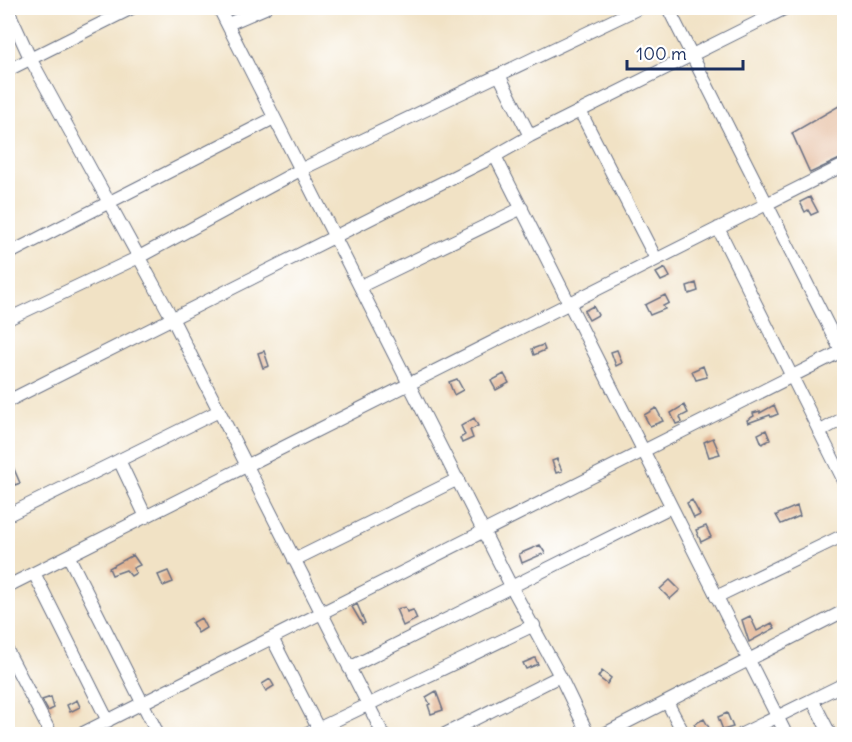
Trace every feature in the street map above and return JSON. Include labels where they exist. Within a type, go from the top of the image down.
[{"type":"street","points":[[8,70],[132,8]]},
{"type":"street","points":[[219,8],[588,735]]},
{"type":"street","points":[[228,24],[265,8]]},
{"type":"street","points":[[8,319],[139,257],[302,170],[639,8]]},
{"type":"street","points":[[81,735],[791,376],[843,353],[668,8]]},
{"type":"street","points":[[8,401],[786,8]]},
{"type":"street","points":[[8,10],[30,58],[172,318],[383,735]]},
{"type":"street","points":[[498,75],[530,136]]},
{"type":"street","points":[[581,113],[656,259]]},
{"type":"street","points":[[8,254],[274,118]]},
{"type":"street","points":[[495,156],[786,735]]},
{"type":"street","points":[[8,586],[844,165]]},
{"type":"street","points":[[361,286],[522,208]]},
{"type":"street","points":[[717,228],[844,481]]},
{"type":"street","points":[[8,515],[219,411]]},
{"type":"street","points":[[819,432],[844,418]]},
{"type":"street","points":[[119,460],[146,517]]},
{"type":"street","points":[[294,560],[458,479]]},
{"type":"street","points":[[349,668],[670,507]]},
{"type":"street","points":[[716,597],[844,535]]},
{"type":"street","points":[[69,557],[158,735]]},
{"type":"street","points":[[34,573],[108,721]]},
{"type":"street","points":[[604,735],[844,611]]},
{"type":"street","points":[[272,638],[315,733],[534,625]]},
{"type":"street","points":[[8,652],[51,735]]},
{"type":"street","points":[[445,735],[560,676]]},
{"type":"street","points":[[742,735],[844,684]]},
{"type":"street","points":[[813,700],[830,735]]},
{"type":"street","points":[[667,702],[684,735]]},
{"type":"building","points":[[844,103],[844,157],[810,173],[792,133]]},
{"type":"building","points":[[810,197],[818,212],[811,215],[808,210],[805,212],[800,202]]},
{"type":"building","points":[[665,268],[670,277],[661,281],[656,273]]},
{"type":"building","points":[[696,283],[698,291],[689,294],[687,286]]},
{"type":"building","points":[[665,295],[669,303],[663,306],[665,309],[650,315],[645,305]]},
{"type":"building","points":[[593,306],[598,315],[589,320],[584,311]]},
{"type":"building","points":[[543,345],[545,350],[534,355],[532,349]]},
{"type":"building","points":[[617,350],[622,363],[616,366],[611,352]]},
{"type":"building","points":[[264,351],[269,366],[263,368],[258,353]]},
{"type":"building","points":[[703,366],[707,377],[696,380],[692,371]]},
{"type":"building","points":[[504,374],[509,383],[496,390],[491,381]]},
{"type":"building","points":[[457,379],[463,390],[454,395],[449,382]]},
{"type":"building","points":[[684,405],[688,413],[680,417],[682,422],[676,424],[671,413]]},
{"type":"building","points":[[774,405],[778,414],[748,423],[747,420],[754,416],[753,413],[760,411],[760,413]]},
{"type":"building","points":[[656,408],[663,421],[650,426],[644,415]]},
{"type":"building","points":[[474,418],[478,426],[470,430],[473,438],[462,443],[460,438],[465,435],[461,426]]},
{"type":"building","points":[[766,430],[770,440],[762,444],[758,434]]},
{"type":"building","points":[[713,438],[720,454],[709,457],[704,442]]},
{"type":"building","points":[[8,455],[20,483],[15,485],[8,472]]},
{"type":"building","points":[[557,459],[562,471],[556,473],[552,461]]},
{"type":"building","points":[[692,500],[700,515],[694,518],[687,503]]},
{"type":"building","points":[[797,506],[800,516],[781,524],[776,515]]},
{"type":"building","points":[[706,526],[711,537],[701,542],[696,530]]},
{"type":"building","points":[[540,545],[545,553],[522,563],[519,554]]},
{"type":"building","points":[[133,555],[140,565],[133,568],[136,573],[131,576],[126,570],[112,575],[109,568]]},
{"type":"building","points":[[168,571],[173,582],[163,586],[158,575]]},
{"type":"building","points":[[670,580],[680,590],[670,599],[660,589]]},
{"type":"building","points":[[357,604],[365,623],[362,624],[352,607]]},
{"type":"building","points":[[405,607],[407,612],[413,610],[417,619],[403,626],[396,609]]},
{"type":"building","points":[[750,616],[757,631],[772,623],[775,628],[749,642],[742,620]]},
{"type":"building","points":[[201,618],[206,628],[198,633],[192,623]]},
{"type":"building","points":[[535,658],[538,664],[526,669],[523,663]]},
{"type":"building","points":[[602,671],[611,678],[607,684],[598,677]]},
{"type":"building","points":[[270,679],[274,686],[266,691],[262,684]]},
{"type":"building","points":[[436,691],[443,710],[431,714],[428,705],[430,704],[426,697]]},
{"type":"building","points":[[51,697],[54,708],[48,711],[42,700]]},
{"type":"building","points":[[77,700],[80,707],[70,712],[67,705]]},
{"type":"building","points":[[727,713],[733,727],[723,730],[718,717]]},
{"type":"building","points":[[704,719],[712,733],[700,735],[694,724]]}]
